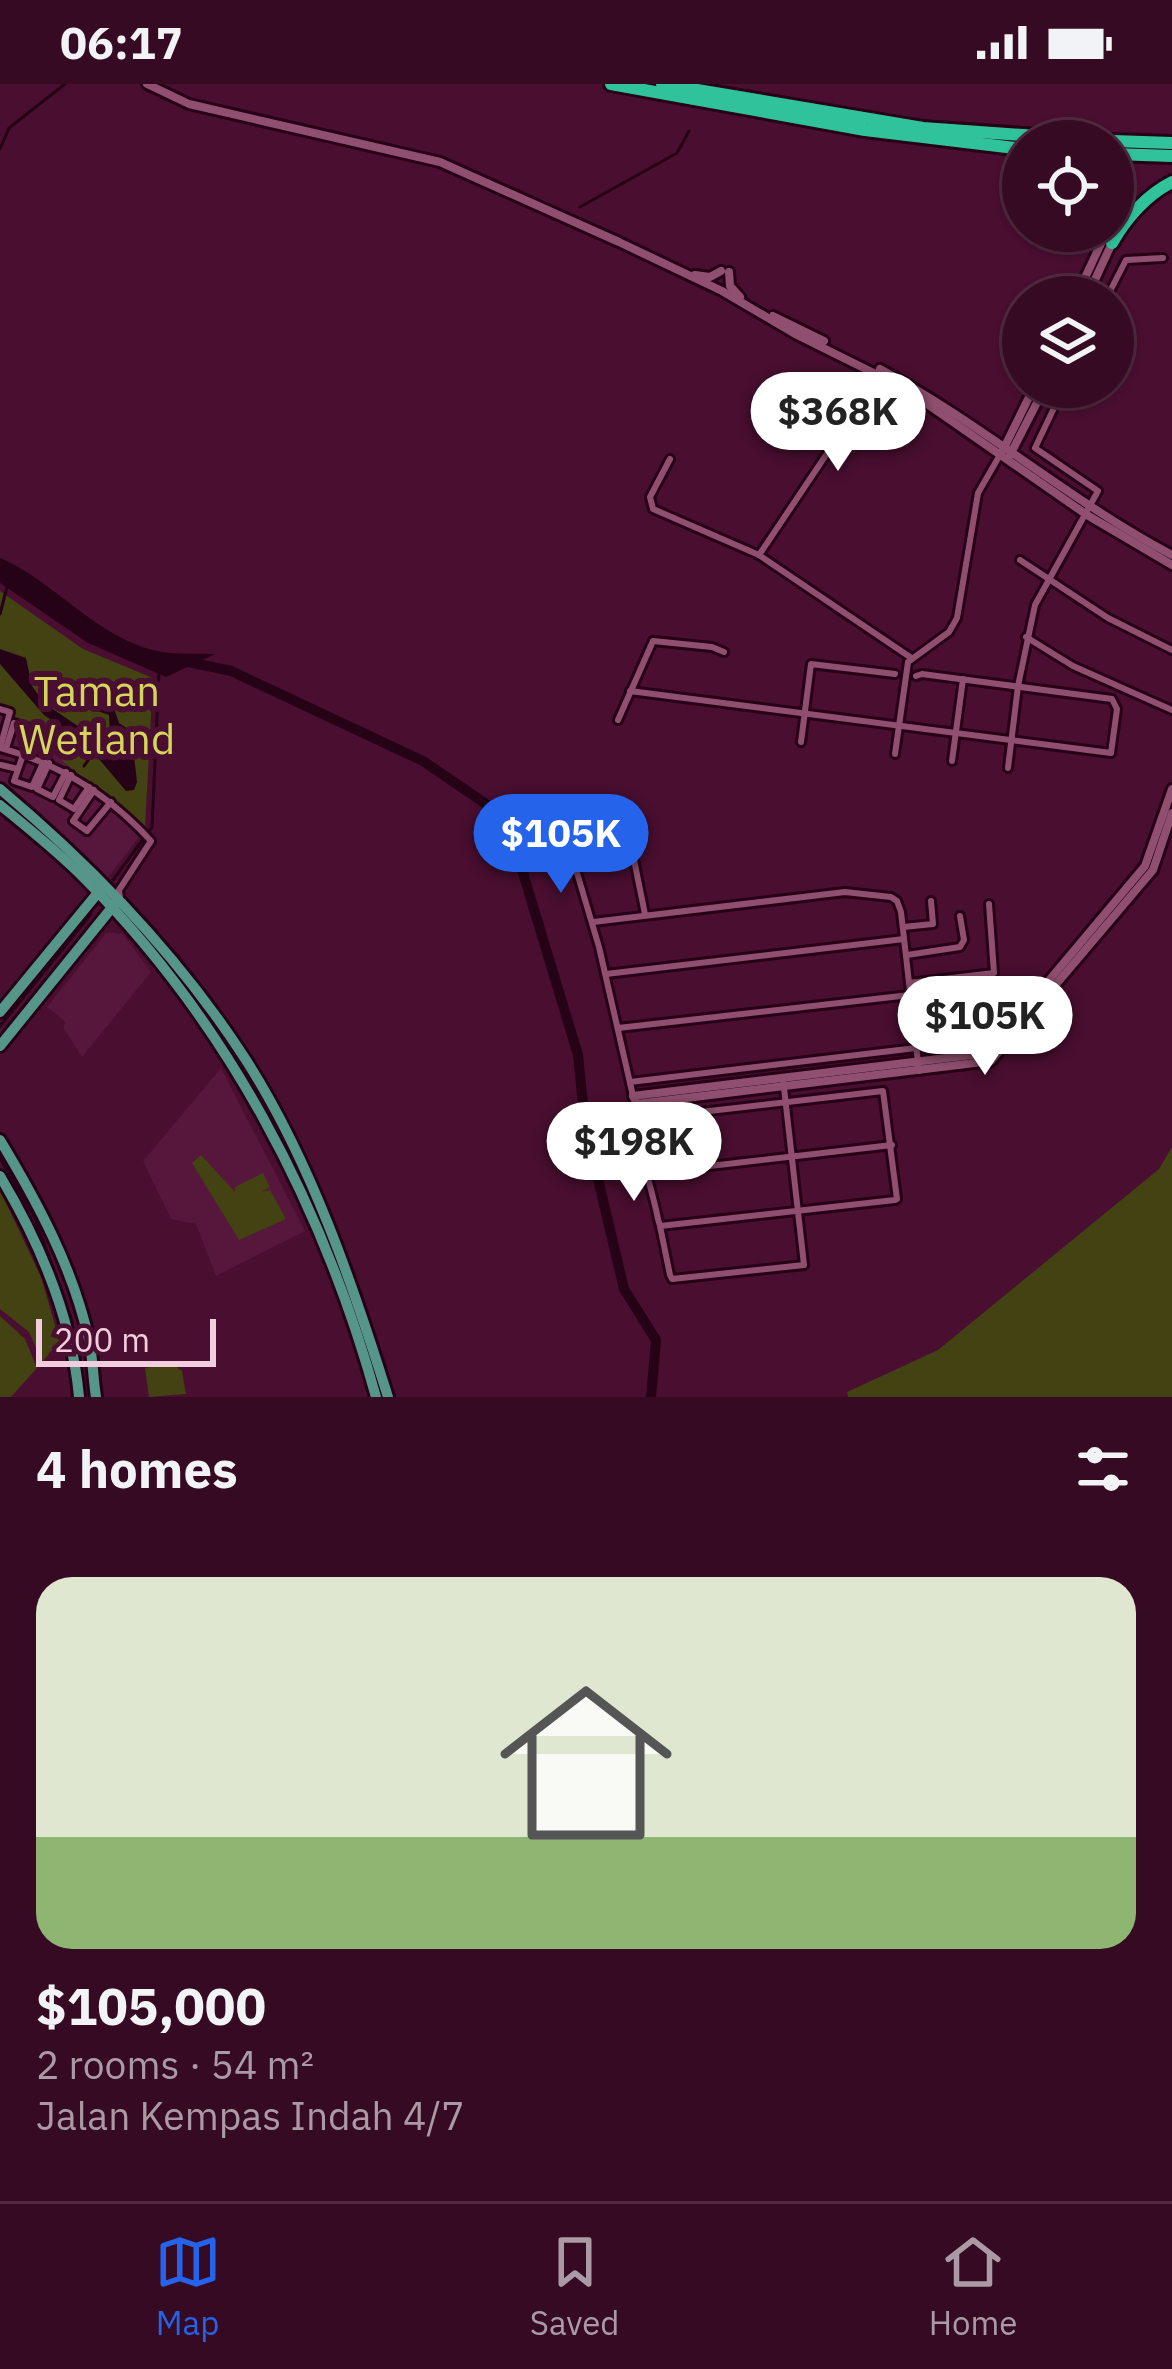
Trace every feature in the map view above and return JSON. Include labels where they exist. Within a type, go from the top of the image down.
[{"type":"highway","points":[[611,84],[865,130],[901,142],[1002,151]]},
{"type":"highway","points":[[662,84],[923,128],[1002,133]]},
{"type":"highway","points":[[1134,142],[1172,143]]},
{"type":"highway","points":[[1134,155],[1172,156]]},
{"type":"highway","points":[[1134,210],[1172,182]]},
{"type":"main road","points":[[0,789],[102,888],[195,991],[254,1087],[328,1225],[388,1397]]},
{"type":"main road","points":[[0,805],[102,888]]},
{"type":"main road","points":[[78,872],[87,891],[82,911]]},
{"type":"main road","points":[[0,1012],[102,888]]},
{"type":"main road","points":[[0,1046],[116,903]]},
{"type":"main road","points":[[116,903],[132,932],[254,1087],[316,1221],[376,1397]]},
{"type":"main road","points":[[95,927],[116,921],[132,932]]},
{"type":"main road","points":[[0,1140],[42,1212],[65,1265],[89,1342],[96,1397]]},
{"type":"main road","points":[[0,1176],[48,1271],[71,1347],[79,1397]]},
{"type":"street","points":[[147,84],[189,104],[440,162],[682,272],[881,372],[1172,565]]},
{"type":"street","points":[[1118,276],[1126,260],[1163,258]]},
{"type":"street","points":[[682,272],[706,277],[725,272],[730,286],[748,304]]},
{"type":"street","points":[[759,554],[881,372]]},
{"type":"street","points":[[1005,454],[1025,408]]},
{"type":"street","points":[[895,754],[910,657],[949,632],[957,618],[978,493],[1032,408]]},
{"type":"street","points":[[1008,768],[1027,637],[1048,578],[1089,512],[1097,489],[1035,448],[1054,408]]},
{"type":"street","points":[[670,459],[650,497],[653,509],[759,554],[910,657]]},
{"type":"street","points":[[1089,512],[1172,555]]},
{"type":"street","points":[[1020,560],[1108,619],[1172,650]]},
{"type":"street","points":[[1027,637],[1073,667],[1172,710]]},
{"type":"street","points":[[618,720],[653,641],[724,652]]},
{"type":"street","points":[[801,742],[811,664],[895,674]]},
{"type":"street","points":[[630,691],[1111,753],[1117,709],[1112,699],[916,676]]},
{"type":"street","points":[[952,761],[963,679]]},
{"type":"street","points":[[0,709],[10,712],[2,748]]},
{"type":"street","points":[[2,748],[14,722],[29,728],[14,781],[32,787],[46,762]]},
{"type":"street","points":[[28,740],[43,745]]},
{"type":"street","points":[[2,748],[46,762],[92,788],[149,839],[116,903]]},
{"type":"street","points":[[46,762],[37,789],[53,796],[68,774]]},
{"type":"street","points":[[1,765],[18,769]]},
{"type":"street","points":[[68,774],[59,800],[74,809],[92,788]]},
{"type":"street","points":[[92,788],[73,821],[87,831],[111,802]]},
{"type":"street","points":[[644,914],[634,860],[577,851],[572,856],[593,922],[633,1096],[991,1061],[1149,860],[1172,789]]},
{"type":"street","points":[[88,799],[103,812]]},
{"type":"street","points":[[1066,968],[1153,870],[1172,813]]},
{"type":"street","points":[[593,922],[845,892],[891,897],[897,901],[903,927],[918,1067]]},
{"type":"street","points":[[903,927],[932,925],[931,901]]},
{"type":"street","points":[[910,983],[994,973],[989,904]]},
{"type":"street","points":[[907,955],[960,947],[964,940],[960,916]]},
{"type":"street","points":[[606,974],[904,939]]},
{"type":"street","points":[[618,1028],[910,995]]},
{"type":"street","points":[[630,1082],[916,1048]]},
{"type":"street","points":[[660,1226],[798,1211],[897,1199],[883,1091],[786,1102],[647,1119],[638,1126],[670,1275],[678,1281],[804,1265],[798,1211],[792,1156],[786,1102],[784,1083]]},
{"type":"street","points":[[649,1173],[892,1145]]},
{"type":"shaded area","points":[[0,558],[135,644],[164,652],[215,654],[166,677],[88,643],[0,583]]},
{"type":"shaded area","points":[[0,649],[26,658],[32,686],[44,703],[113,750],[109,715],[95,710],[110,697],[119,723],[131,731],[134,790],[126,791],[99,759],[44,715],[0,664]]},
{"type":"shaded area","points":[[0,706],[33,727],[62,760],[145,829],[107,879],[68,839],[0,783]]},
{"type":"shaded area","points":[[107,932],[123,934],[151,972],[82,1057],[63,1027],[66,1022],[47,1007]]},
{"type":"shaded area","points":[[221,1068],[305,1231],[216,1276],[196,1224],[171,1219],[143,1161]]},
{"type":"green space","name":"Taman Wetland","points":[[0,591],[83,649],[153,678],[145,828],[0,704]]},
{"type":"green space","points":[[1172,1147],[1172,1397],[848,1397],[847,1392],[938,1350],[1159,1169]]},
{"type":"green space","points":[[201,1155],[235,1192],[235,1187],[263,1173],[270,1187],[262,1192],[270,1190],[286,1219],[239,1240],[192,1163]]},
{"type":"green space","points":[[0,1190],[41,1277],[60,1342],[42,1362],[29,1332],[0,1309]]},
{"type":"green space","points":[[0,1316],[25,1339],[37,1368],[11,1397],[0,1397]]},
{"type":"green space","points":[[172,1364],[182,1371],[186,1394],[149,1397],[145,1368]]},
{"type":"waterway","points":[[0,149],[9,128],[65,84]]},
{"type":"waterway","points":[[580,207],[677,153],[689,131]]},
{"type":"waterway","points":[[0,614],[7,587]]},
{"type":"waterway","points":[[184,661],[231,671],[423,761],[492,808],[520,863],[578,1055],[585,1124],[624,1289],[656,1340],[651,1397]]},
{"type":"waterway","points":[[113,880],[152,827],[159,672]]},
{"type":"waterway","points":[[84,766],[91,756]]},
{"type":"waterway","points":[[0,1026],[91,914]]},
{"type":"waterway","points":[[0,1158],[35,1218],[72,1321]]}]
